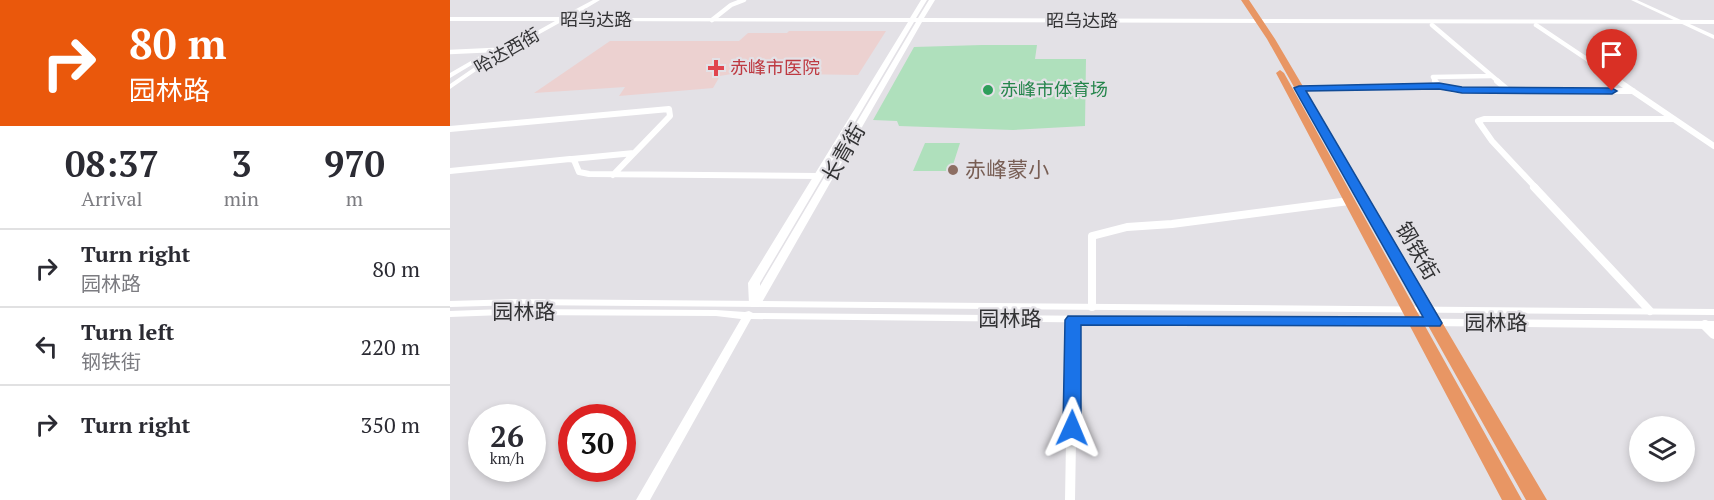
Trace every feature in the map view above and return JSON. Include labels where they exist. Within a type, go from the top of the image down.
[{"type":"highway","name":"钢铁街","points":[[1245,0],[1299,88],[1537,500]]},
{"type":"highway","name":"钢铁街","points":[[1258,23],[1262,39],[1512,500]]},
{"type":"main road","name":"哈达西街","points":[[450,87],[487,61],[586,0]]},
{"type":"main road","name":"哈达西街","points":[[450,76],[493,50],[597,0]]},
{"type":"main road","name":"长青街","points":[[755,304],[916,21],[924,0]]},
{"type":"main road","name":"长青街","points":[[755,304],[754,283],[818,176],[916,21],[932,0]]},
{"type":"main road","name":"昭乌达路","points":[[450,21],[916,21]]},
{"type":"main road","name":"昭乌达路","points":[[553,21],[1432,25],[1687,25],[1714,23]]},
{"type":"main road","name":"昭乌达路","points":[[1258,23],[1679,21],[1714,23]]},
{"type":"street","points":[[712,20],[730,5],[744,0]]},
{"type":"street","points":[[1633,0],[1714,37]]},
{"type":"street","points":[[1432,25],[1508,90]]},
{"type":"street","points":[[1536,25],[1714,146]]},
{"type":"street","points":[[450,52],[493,50]]},
{"type":"street","points":[[1439,86],[1432,78],[1433,76],[1492,76]]},
{"type":"street","points":[[1299,88],[1439,86],[1455,90],[1633,91]]},
{"type":"street","points":[[450,129],[669,109],[671,113],[669,116],[613,175]]},
{"type":"street","points":[[1650,311],[1492,141],[1478,122],[1484,119],[1674,119]]},
{"type":"street","points":[[450,171],[634,153]]},
{"type":"street","points":[[570,159],[574,160],[579,172],[613,175],[818,176]]},
{"type":"street","points":[[1092,307],[1092,236],[1127,227],[1172,224],[1349,201]]},
{"type":"street","name":"园林路","points":[[450,304],[515,302],[1714,312]]},
{"type":"street","name":"长青街","points":[[644,500],[755,304]]},
{"type":"street","name":"园林路","points":[[450,314],[503,312],[716,313],[748,316],[1073,320],[1709,325]]},
{"type":"street","points":[[1070,500],[1073,320]]},
{"type":"street","points":[[1709,325],[1714,334]]},
{"type":"shaded area","name":"赤峰市医院","points":[[789,31],[886,31],[858,75],[737,73],[720,76],[713,88],[619,96],[625,87],[534,93],[610,41],[739,41],[748,33],[787,33]]},
{"type":"green space","name":"赤峰市体育场","points":[[1037,45],[1035,59],[1086,59],[1085,126],[1013,130],[899,126],[897,121],[873,120],[914,47]]},
{"type":"green space","points":[[925,143],[960,143],[951,171],[913,171]]},
{"type":"place","name":"赤峰市医院","points":[[716,68]]},
{"type":"place","name":"赤峰市体育场","points":[[988,90]]},
{"type":"place","name":"赤峰蒙小","points":[[953,170]]},
{"type":"route","points":[[1072,428],[1073,320],[1434,323],[1299,88],[1439,86],[1455,90],[1612,91]]}]
